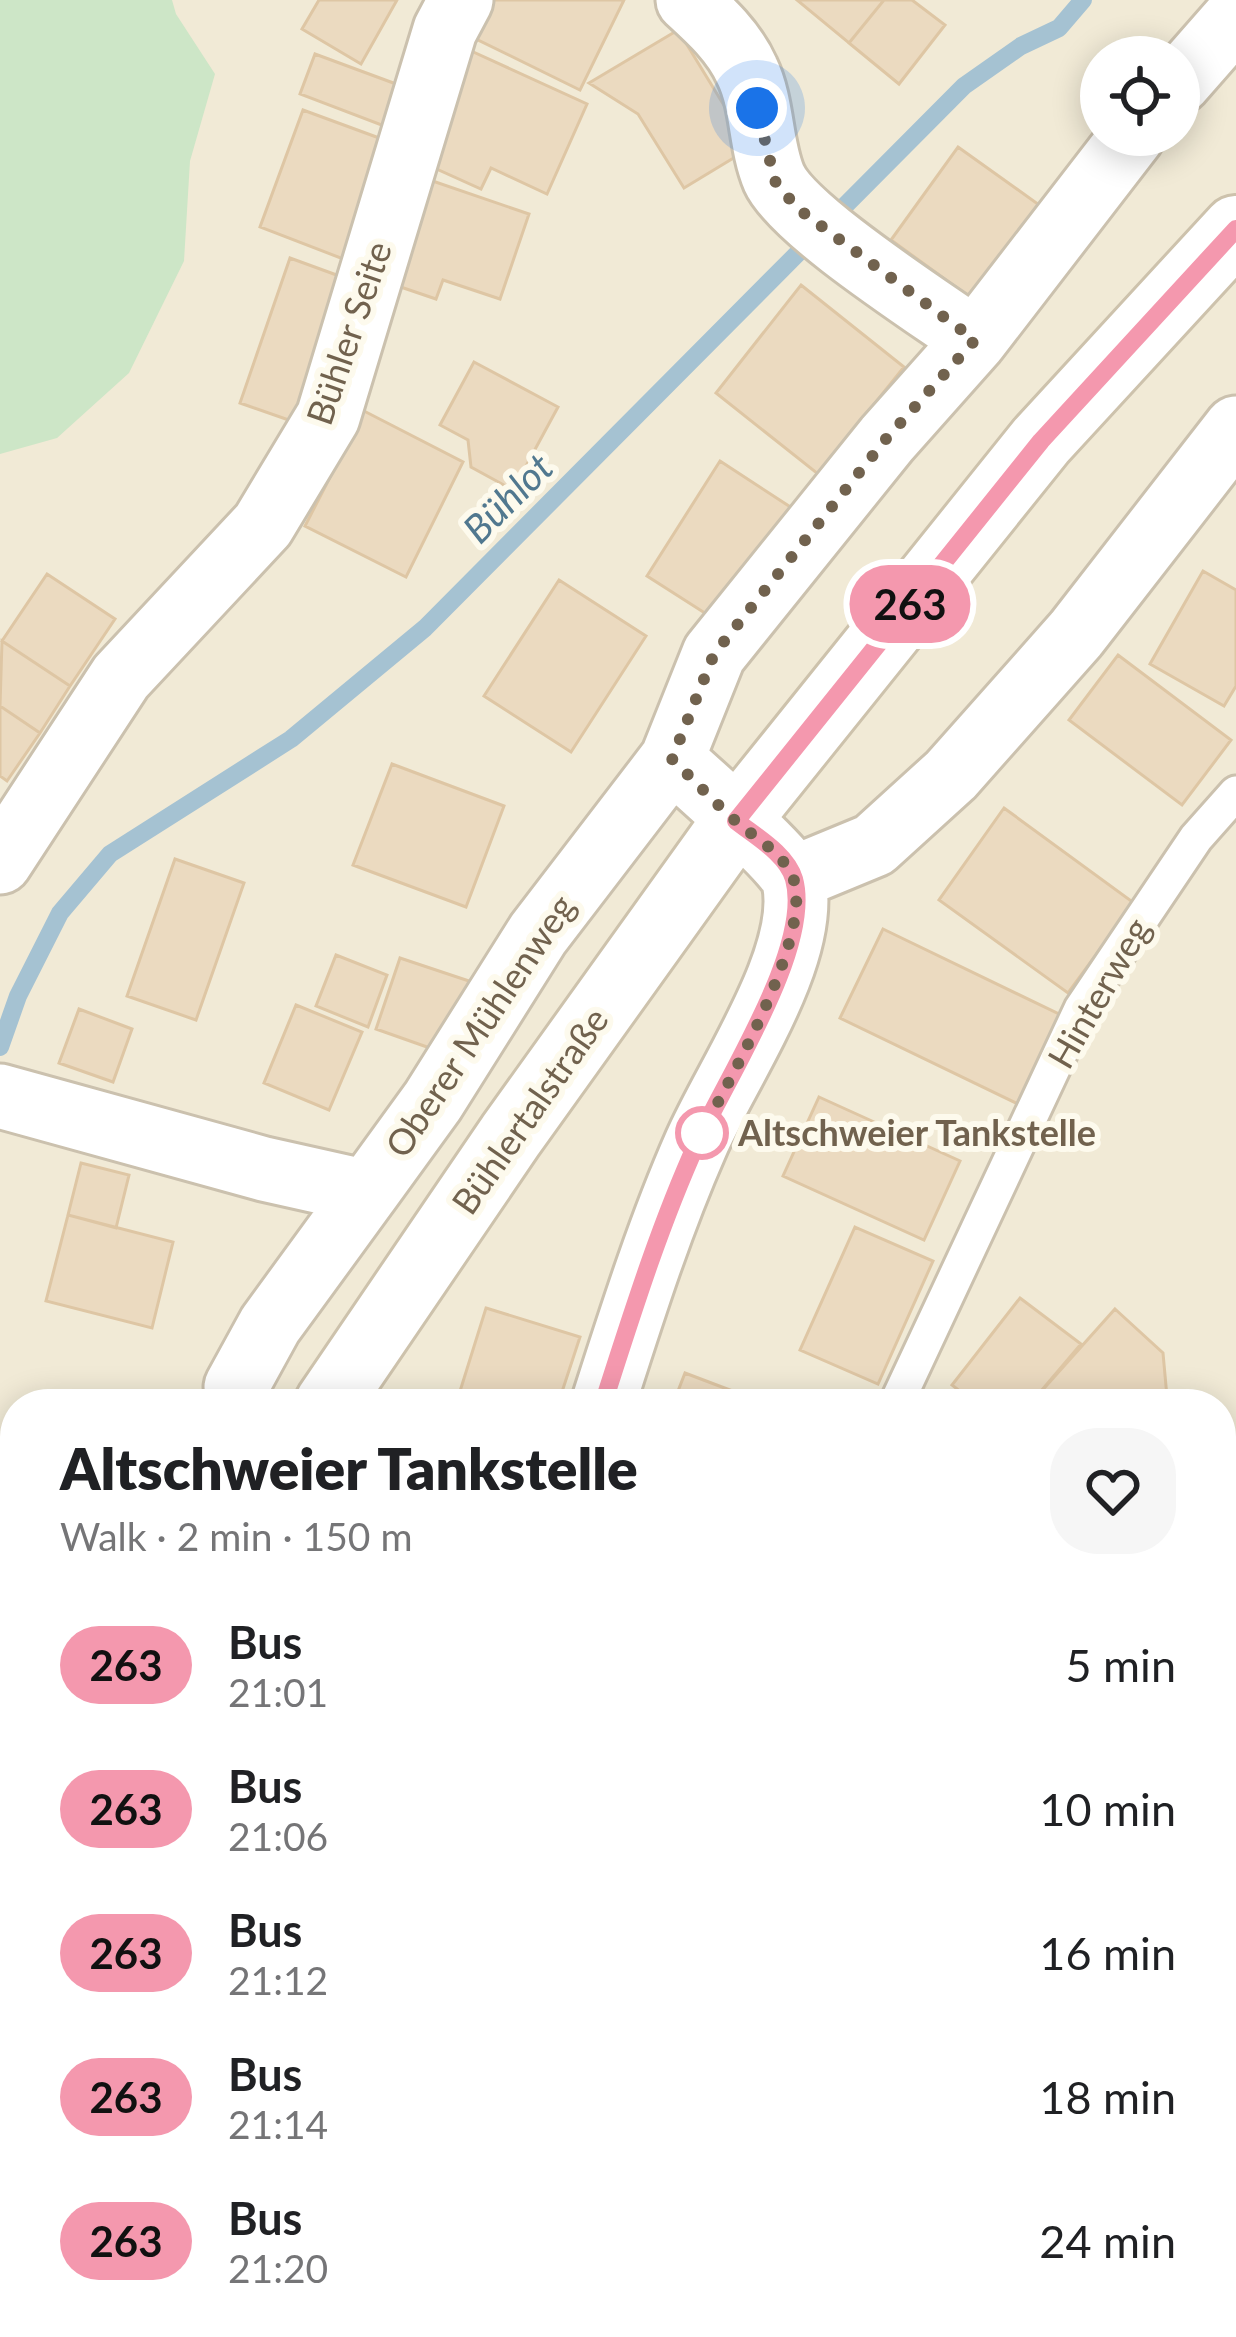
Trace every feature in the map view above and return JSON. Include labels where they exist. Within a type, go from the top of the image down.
[{"type":"main road","name":"Bühlertalstraße","points":[[338,1389],[511,1135],[736,821],[1041,441],[1236,229]]},
{"type":"street","name":"Bühler Seite","points":[[0,862],[121,676],[263,525],[328,417],[445,30],[461,0]]},
{"type":"street","points":[[688,0],[723,33],[748,72],[775,181],[797,208],[975,340]]},
{"type":"street","points":[[1200,58],[1236,17]]},
{"type":"street","name":"Oberer Mühlenweg","points":[[17,1102],[367,1192],[433,1101],[538,934],[672,759],[714,654],[886,439],[975,340],[1117,156]]},
{"type":"street","points":[[794,878],[874,845],[951,775],[1076,634],[1236,428]]},
{"type":"street","points":[[608,1389],[695,1146],[781,974],[794,924],[794,878],[778,855],[672,759]]},
{"type":"street","points":[[236,1387],[270,1324],[367,1192]]},
{"type":"lane","name":"Hinterweg","points":[[903,1389],[1082,1009],[1196,838],[1236,793]]},
{"type":"shaded area","points":[[133,0],[1236,0],[1236,1389],[0,1389],[0,395]]},
{"type":"green space","points":[[0,0],[172,0],[215,74],[190,161],[184,261],[129,373],[57,438],[0,454]]},
{"type":"building","points":[[319,0],[397,0],[361,64],[302,29]]},
{"type":"building","points":[[492,0],[624,0],[580,90],[474,38]]},
{"type":"building","points":[[797,0],[884,0],[849,43]]},
{"type":"building","points":[[884,0],[912,0],[945,25],[899,84],[849,43]]},
{"type":"building","points":[[678,30],[750,148],[684,188],[638,114],[589,83]]},
{"type":"building","points":[[469,50],[587,104],[547,194],[491,168],[481,189],[419,161]]},
{"type":"building","points":[[315,54],[415,91],[400,132],[300,94]]},
{"type":"building","points":[[303,110],[390,142],[346,260],[260,227]]},
{"type":"building","points":[[958,147],[1049,212],[982,306],[891,240]]},
{"type":"building","points":[[418,176],[529,214],[500,299],[443,280],[436,299],[383,281]]},
{"type":"building","points":[[290,258],[353,281],[303,425],[240,403]]},
{"type":"building","points":[[801,285],[904,367],[818,474],[716,393]]},
{"type":"building","points":[[474,362],[558,407],[513,490],[471,467],[468,440],[440,425]]},
{"type":"building","points":[[364,411],[463,462],[406,577],[305,526]]},
{"type":"building","points":[[720,461],[795,510],[722,624],[647,576]]},
{"type":"building","points":[[1203,571],[1236,590],[1236,686],[1224,706],[1150,664]]},
{"type":"building","points":[[47,574],[115,619],[70,686],[2,641]]},
{"type":"building","points":[[559,580],[646,636],[571,752],[484,696]]},
{"type":"building","points":[[2,641],[70,686],[40,733],[0,706]]},
{"type":"building","points":[[1118,655],[1231,740],[1182,805],[1069,720]]},
{"type":"building","points":[[0,706],[40,733],[7,781],[0,776]]},
{"type":"building","points":[[392,764],[504,806],[466,907],[353,865]]},
{"type":"building","points":[[1004,808],[1134,903],[1068,993],[939,900]]},
{"type":"building","points":[[175,859],[244,883],[196,1020],[127,996]]},
{"type":"building","points":[[883,929],[1061,1015],[1018,1104],[840,1018]]},
{"type":"building","points":[[336,955],[387,975],[368,1027],[316,1006]]},
{"type":"building","points":[[400,958],[469,981],[444,1053],[376,1029]]},
{"type":"building","points":[[296,1005],[362,1032],[329,1110],[264,1083]]},
{"type":"building","points":[[79,1009],[132,1029],[113,1082],[59,1063]]},
{"type":"building","points":[[819,1097],[960,1161],[924,1240],[783,1176]]},
{"type":"building","points":[[81,1163],[129,1175],[116,1228],[68,1215]]},
{"type":"building","points":[[68,1215],[173,1242],[152,1328],[46,1301]]},
{"type":"building","points":[[855,1227],[933,1261],[878,1384],[800,1350]]},
{"type":"building","points":[[1020,1298],[1081,1344],[1043,1389],[957,1389],[952,1385]]},
{"type":"building","points":[[486,1308],[580,1337],[563,1389],[461,1389]]},
{"type":"building","points":[[1115,1309],[1163,1353],[1166,1389],[1043,1389]]},
{"type":"building","points":[[685,1373],[727,1389],[679,1389]]},
{"type":"waterway","name":"Bühlot","points":[[0,1047],[18,996],[60,913],[110,854],[291,739],[425,628],[964,86],[1021,46],[1059,28],[1083,0]]},
{"type":"bus line","name":"263","points":[[608,1389],[695,1146],[781,974],[794,924],[794,878],[778,855],[736,821],[1041,441],[1236,229]]},
{"type":"place","name":"Altschweier Tankstelle","points":[[702,1133]]},
{"type":"route","points":[[702,1133],[695,1146],[781,974],[794,924],[794,878],[778,855],[672,759],[714,654],[886,439],[975,340],[797,208],[775,181],[757,108]]}]
